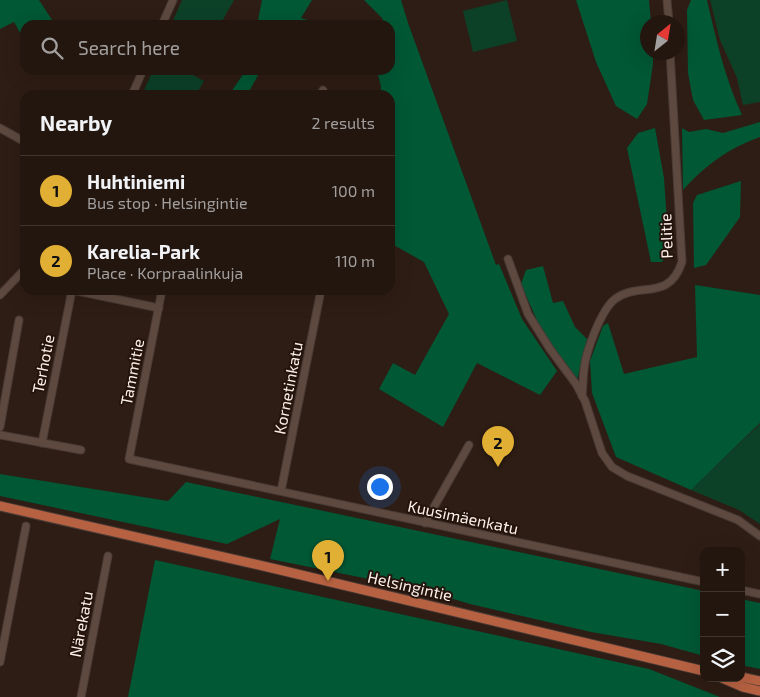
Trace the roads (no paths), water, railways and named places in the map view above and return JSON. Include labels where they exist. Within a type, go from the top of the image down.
[{"type":"main road","name":"Helsingintie","points":[[0,506],[257,564],[700,670]]},
{"type":"main road","name":"Helsingintie","points":[[0,512],[50,517]]},
{"type":"main road","points":[[745,678],[760,681]]},
{"type":"main road","points":[[731,682],[760,691]]},
{"type":"street","points":[[164,20],[173,0]]},
{"type":"street","points":[[667,0],[668,15]]},
{"type":"street","name":"Pelitie","points":[[582,396],[584,367],[601,316],[609,304],[626,294],[664,286],[674,280],[682,262],[670,60]]},
{"type":"street","points":[[134,90],[141,75]]},
{"type":"street","points":[[0,128],[20,139]]},
{"type":"street","name":"Pelitie","points":[[508,259],[528,314],[537,331],[576,384],[602,453],[612,467],[627,476],[738,520],[760,536]]},
{"type":"street","points":[[0,296],[20,274]]},
{"type":"street","name":"Terhotie","points":[[42,443],[71,295]]},
{"type":"street","points":[[96,295],[159,308]]},
{"type":"street","name":"Tammitie","points":[[129,459],[161,295]]},
{"type":"street","name":"Kornetinkatu","points":[[281,491],[320,295]]},
{"type":"street","points":[[0,427],[19,320]]},
{"type":"street","points":[[0,435],[81,450]]},
{"type":"street","points":[[425,523],[469,445]]},
{"type":"street","name":"Kuusimäenkatu","points":[[129,459],[700,581]]},
{"type":"street","points":[[0,662],[26,526]]},
{"type":"street","name":"Närekatu","points":[[81,697],[108,556]]},
{"type":"street","points":[[745,591],[760,594]]},
{"type":"place","name":"Karelia-Park","points":[[498,467]]},
{"type":"place","name":"Huhtiniemi","points":[[328,581]]}]
